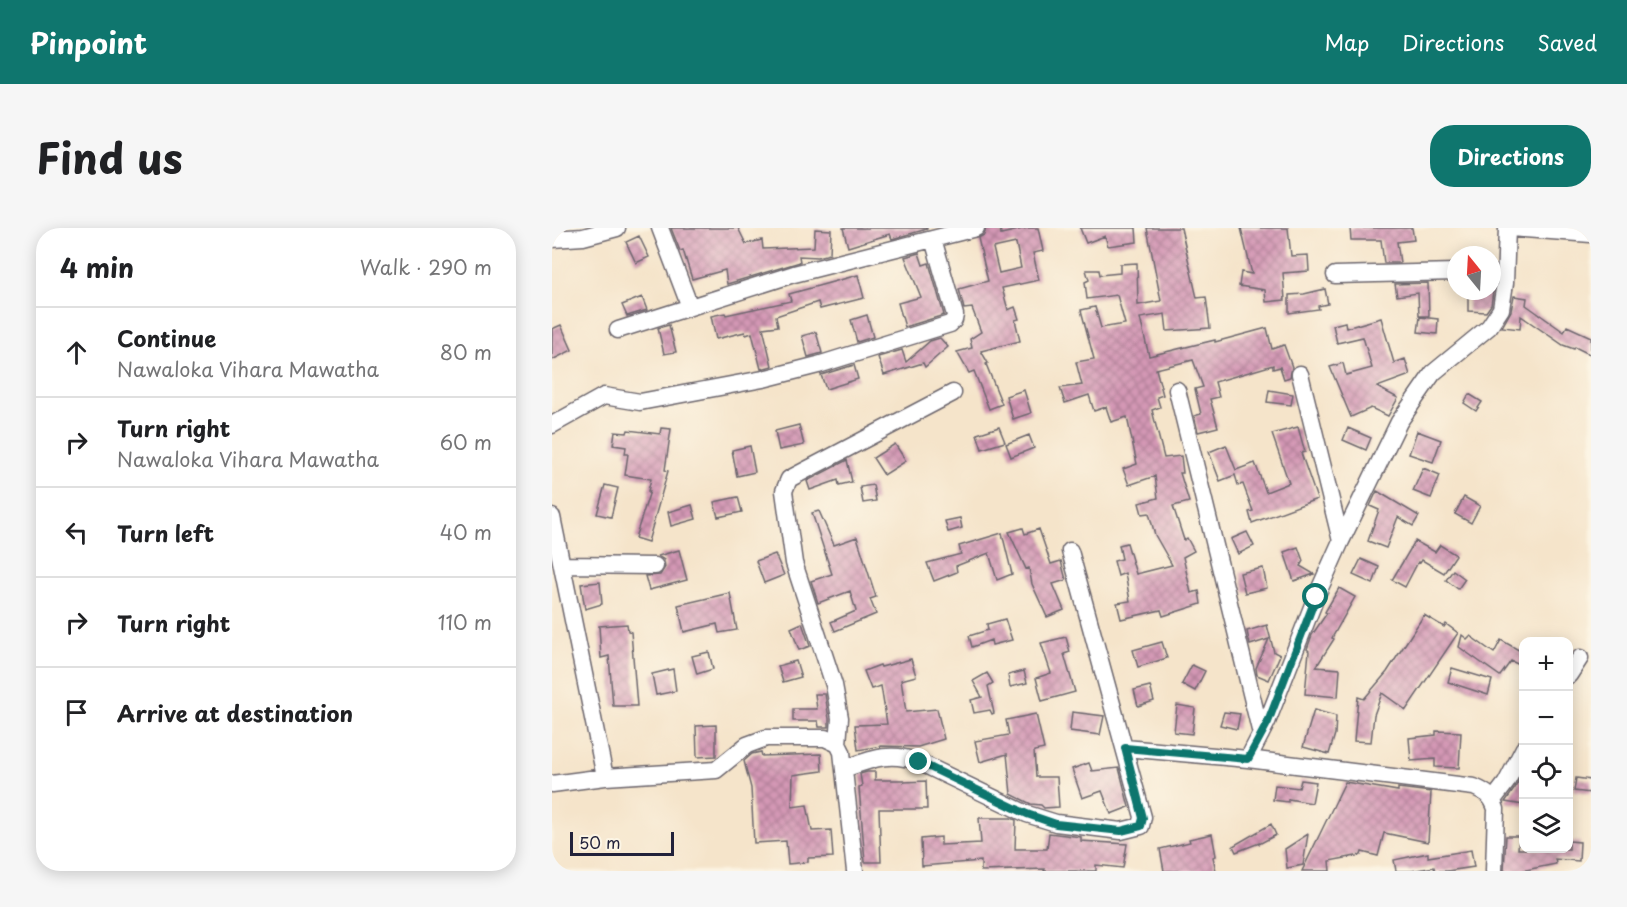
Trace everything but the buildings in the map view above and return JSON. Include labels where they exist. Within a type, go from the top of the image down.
[{"type":"street","points":[[552,239],[583,237],[617,228]]},
{"type":"street","points":[[660,228],[690,307]]},
{"type":"street","points":[[618,330],[794,274],[976,228]]},
{"type":"street","points":[[1501,262],[1509,228],[1591,234]]},
{"type":"street","points":[[552,425],[604,396],[639,402],[763,379],[818,365],[950,324],[955,315],[933,239]]},
{"type":"street","points":[[1335,274],[1447,272]]},
{"type":"street","points":[[1248,759],[1261,734],[1341,541],[1399,422],[1433,373],[1489,327],[1501,309],[1501,300]]},
{"type":"street","points":[[1300,374],[1341,541]]},
{"type":"street","points":[[1177,390],[1261,734]]},
{"type":"street","points":[[855,871],[842,752],[838,744],[840,718],[834,685],[794,563],[784,491],[789,479],[952,393]]},
{"type":"street","points":[[552,517],[605,777]]},
{"type":"street","points":[[844,769],[878,757],[903,756],[1027,814],[1056,824],[1121,831],[1141,826],[1143,818],[1125,748],[1070,550]]},
{"type":"street","points":[[562,565],[655,566]]},
{"type":"street","points":[[1573,669],[1580,658]]},
{"type":"street","points":[[552,784],[605,777],[716,770],[747,745],[766,738],[825,738],[838,744]]},
{"type":"street","points":[[1125,748],[1248,759],[1474,787],[1486,792],[1493,800],[1496,809],[1494,871]]},
{"type":"street","points":[[1493,800],[1506,783],[1519,758]]},
{"type":"route","points":[[919,762],[1027,814],[1056,824],[1121,831],[1141,826],[1143,818],[1125,748],[1248,759],[1268,722],[1316,597]]}]
